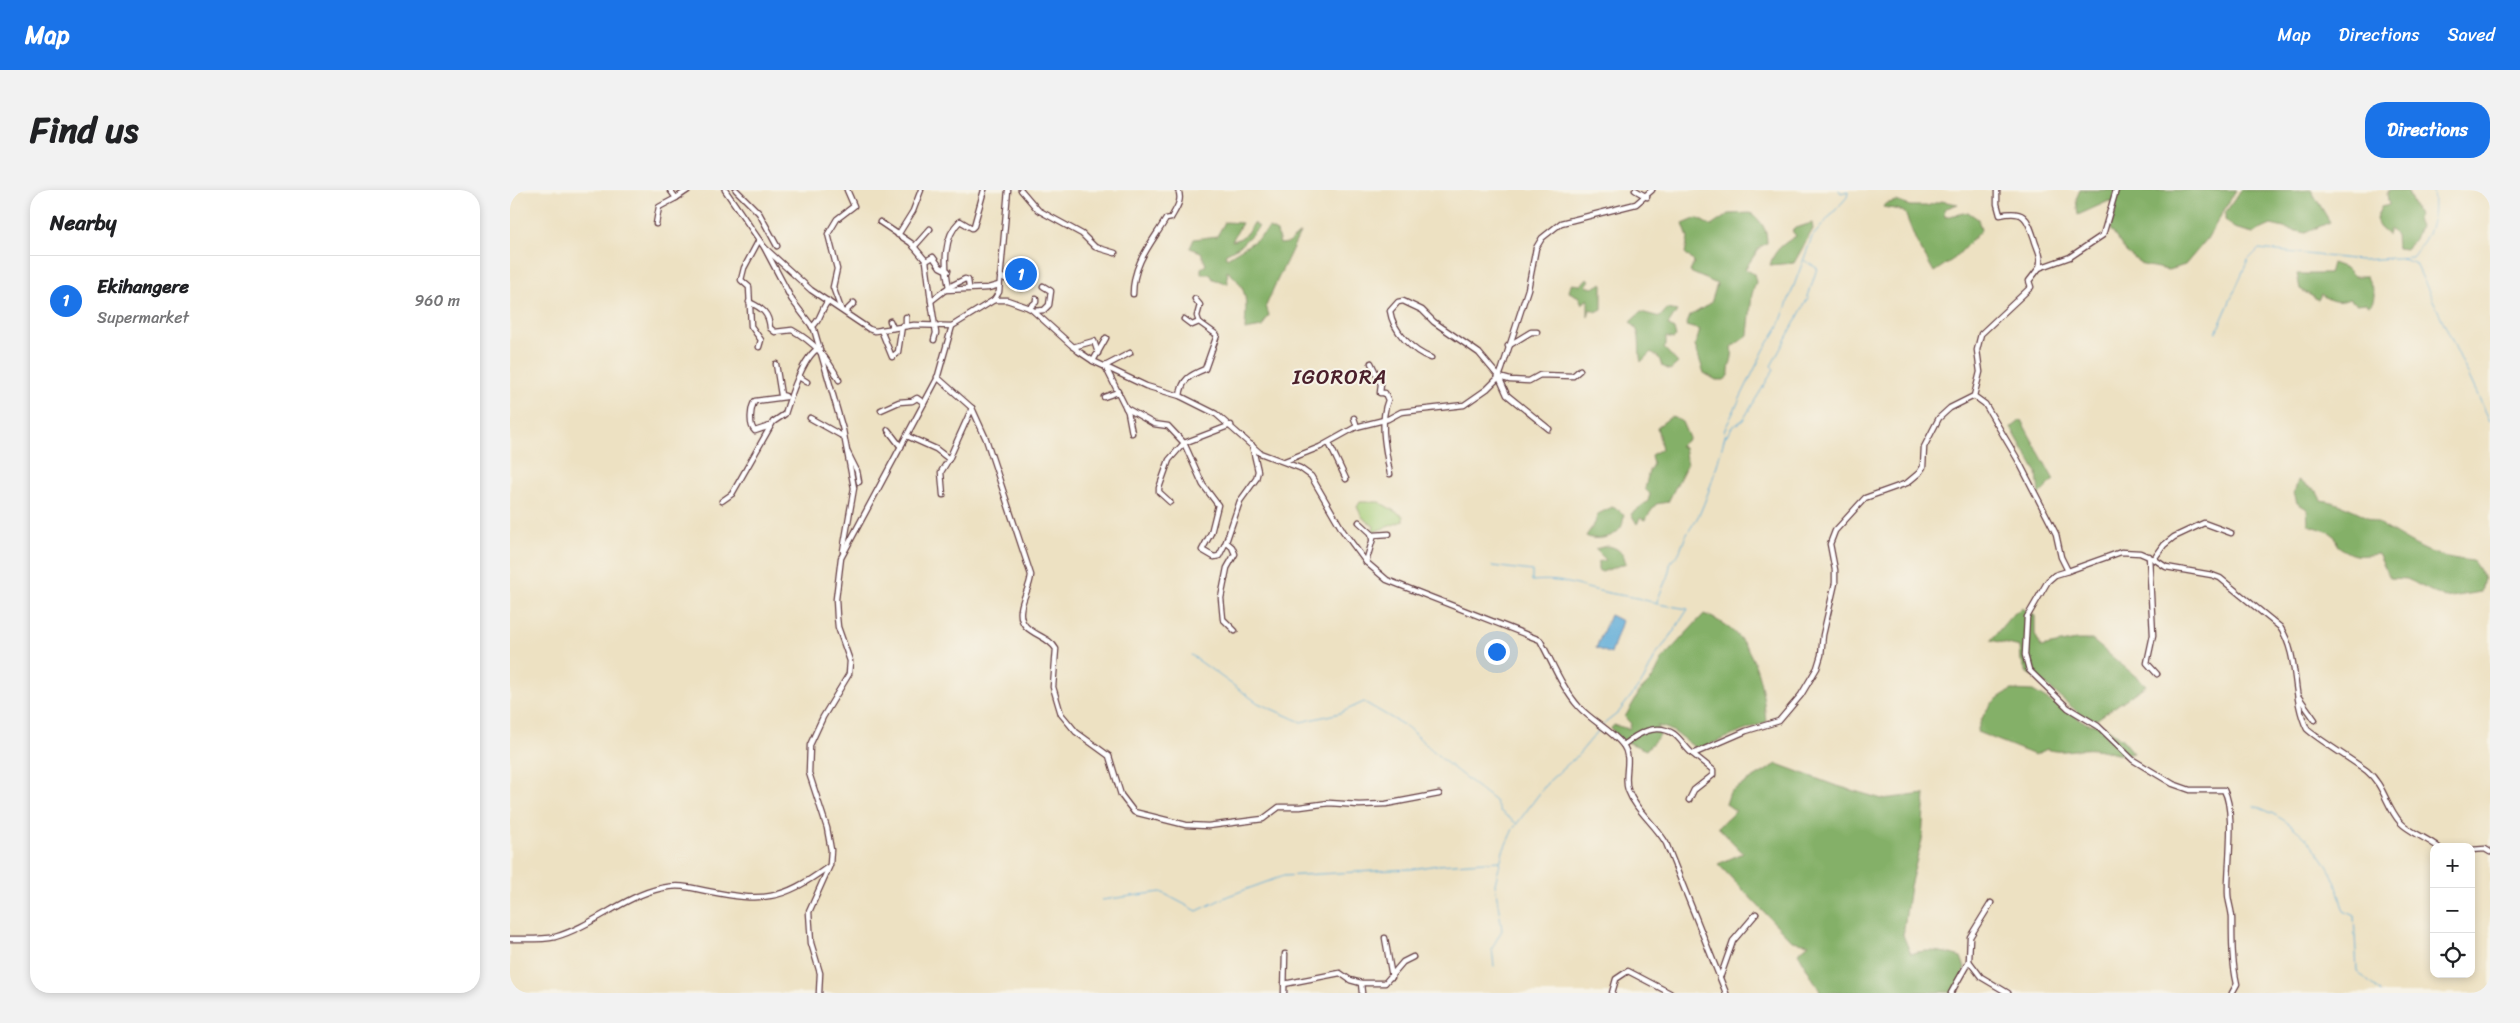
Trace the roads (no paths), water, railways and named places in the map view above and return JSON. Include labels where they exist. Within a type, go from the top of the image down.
[{"type":"street","points":[[670,190],[676,198]]},
{"type":"street","points":[[656,224],[659,207],[688,190]]},
{"type":"street","points":[[724,190],[764,246],[788,266],[801,282],[869,329],[881,330],[904,326],[952,326],[994,300],[999,292],[1008,190]]},
{"type":"street","points":[[843,311],[833,287],[837,269],[828,234],[837,219],[854,206],[847,190]]},
{"type":"street","points":[[898,235],[913,211],[921,190]]},
{"type":"street","points":[[947,288],[946,249],[949,234],[960,221],[972,228],[974,226],[984,190]]},
{"type":"street","points":[[1021,190],[1038,210],[1082,234],[1095,247],[1114,253]]},
{"type":"street","points":[[1132,294],[1137,266],[1147,246],[1166,219],[1171,218],[1178,206],[1180,194],[1178,190]]},
{"type":"street","points":[[1635,190],[1647,196]]},
{"type":"street","points":[[1286,461],[1329,443],[1357,427],[1385,420],[1408,410],[1464,405],[1479,397],[1498,376],[1528,289],[1536,248],[1542,238],[1561,223],[1626,208],[1647,196],[1652,190]]},
{"type":"street","points":[[1693,754],[1746,731],[1779,721],[1800,695],[1817,668],[1821,655],[1823,635],[1835,583],[1835,570],[1830,544],[1834,531],[1865,498],[1907,483],[1920,473],[1923,467],[1924,447],[1939,418],[1950,408],[1958,406],[1974,396],[1980,372],[1977,350],[1981,334],[2031,287],[2029,281],[2039,268],[2041,253],[2026,218],[2015,212],[2000,215],[1997,204],[1997,190]]},
{"type":"street","points":[[2039,268],[2070,257],[2103,235],[2116,190]]},
{"type":"street","points":[[739,191],[758,214],[777,246]]},
{"type":"street","points":[[880,222],[914,247],[926,261],[930,301],[935,326],[934,340]]},
{"type":"street","points":[[914,247],[930,230]]},
{"type":"street","points":[[759,240],[740,280],[749,287],[751,326],[761,340],[759,347]]},
{"type":"street","points":[[764,246],[792,300],[812,327],[844,437],[854,488],[841,558],[836,599],[838,628],[850,661],[850,674],[823,717],[810,745],[809,773],[827,828],[831,850],[830,865],[809,912],[811,943],[820,973],[819,993]]},
{"type":"street","points":[[926,261],[933,257],[940,267],[948,270]]},
{"type":"street","points":[[1000,276],[1011,282],[1018,281],[1021,288]]},
{"type":"street","points":[[930,301],[947,288],[966,278],[969,287]]},
{"type":"street","points":[[947,288],[988,288],[999,285]]},
{"type":"street","points":[[1034,311],[1044,310],[1049,305],[1051,292],[1043,286]]},
{"type":"street","points":[[999,292],[1004,300]]},
{"type":"street","points":[[1029,308],[1036,302],[1036,299]]},
{"type":"street","points":[[1180,396],[1181,387],[1187,377],[1205,370],[1215,346],[1217,335],[1199,322],[1197,316],[1200,305],[1195,299]]},
{"type":"street","points":[[994,300],[1004,300],[1029,308],[1073,347],[1093,361],[1146,386],[1180,396],[1216,414],[1252,443],[1260,453],[1270,458],[1286,461],[1311,476],[1343,531],[1366,562],[1387,580],[1540,640],[1562,681],[1579,707],[1623,745],[1628,756],[1627,787],[1644,815],[1657,827],[1666,843],[1688,900],[1721,975],[1726,993]]},
{"type":"street","points":[[812,327],[821,318],[823,309],[828,301]]},
{"type":"street","points":[[749,302],[761,307],[770,318],[770,328],[775,332],[792,330],[813,346],[819,348],[839,380]]},
{"type":"street","points":[[1431,358],[1421,355],[1396,327],[1390,311],[1398,302],[1410,303],[1422,310],[1434,322],[1479,353],[1498,376],[1508,395],[1549,429]]},
{"type":"street","points":[[843,311],[854,303]]},
{"type":"street","points":[[851,316],[856,311]]},
{"type":"street","points":[[881,330],[892,357],[898,352],[906,317]]},
{"type":"street","points":[[1184,319],[1192,325],[1199,322]]},
{"type":"street","points":[[890,321],[893,328]]},
{"type":"street","points":[[841,558],[937,377],[952,326]]},
{"type":"street","points":[[1508,346],[1531,332],[1537,332]]},
{"type":"street","points":[[1093,361],[1106,338]]},
{"type":"street","points":[[1073,347],[1094,340],[1098,352]]},
{"type":"street","points":[[787,397],[755,401],[752,404],[750,424],[752,428],[755,431],[770,426],[785,414],[787,397],[814,351],[819,348]]},
{"type":"street","points":[[1105,366],[1130,353]]},
{"type":"street","points":[[1371,363],[1373,372],[1381,384],[1380,392],[1385,393],[1388,400],[1385,420],[1385,443],[1390,474]]},
{"type":"street","points":[[776,364],[781,395],[787,397]]},
{"type":"street","points":[[1105,366],[1126,408],[1132,432]]},
{"type":"street","points":[[1498,376],[1510,380],[1528,381],[1540,375],[1573,376],[1580,370]]},
{"type":"street","points":[[799,377],[807,382]]},
{"type":"street","points":[[937,377],[951,386],[972,408],[986,439],[1031,576],[1030,586],[1021,610],[1022,622],[1029,630],[1049,640],[1056,649],[1053,687],[1061,714],[1076,732],[1110,756],[1121,795],[1134,812],[1186,825],[1208,826],[1263,818],[1279,807],[1300,807],[1329,803],[1386,804],[1440,794]]},
{"type":"street","points":[[1104,397],[1118,392]]},
{"type":"street","points":[[1974,396],[1985,404],[2018,460],[2056,534],[2061,557],[2068,571]]},
{"type":"street","points":[[880,410],[899,402],[912,401],[917,398],[924,403]]},
{"type":"street","points":[[787,408],[794,411]]},
{"type":"street","points":[[943,495],[941,472],[949,459],[972,408]]},
{"type":"street","points":[[1126,408],[1154,424],[1168,426],[1184,443],[1203,485],[1218,504],[1211,533],[1202,550],[1214,557],[1219,556],[1226,542],[1236,510],[1256,479],[1258,471],[1252,443]]},
{"type":"street","points":[[810,418],[844,437]]},
{"type":"street","points":[[1354,418],[1357,427]]},
{"type":"street","points":[[1170,502],[1159,492],[1169,460],[1184,443],[1231,425]]},
{"type":"street","points":[[722,501],[732,494],[770,426]]},
{"type":"street","points":[[888,430],[901,447]]},
{"type":"street","points":[[906,436],[936,449],[949,459]]},
{"type":"street","points":[[1329,443],[1346,479]]},
{"type":"street","points":[[846,450],[857,471],[859,482]]},
{"type":"street","points":[[1359,522],[1371,533],[1369,558],[1366,562]]},
{"type":"street","points":[[2154,558],[2164,545],[2204,523],[2231,533]]},
{"type":"street","points":[[1372,539],[1374,535],[1389,534]]},
{"type":"street","points":[[1226,542],[1232,547],[1235,554],[1227,568],[1223,585],[1222,604],[1224,619],[1236,631]]},
{"type":"street","points":[[2232,993],[2237,984],[2234,971],[2232,917],[2228,894],[2230,816],[2228,796],[2224,790],[2190,790],[2173,784],[2132,760],[2098,726],[2068,708],[2029,670],[2026,655],[2027,617],[2048,581],[2055,575],[2121,552],[2134,552],[2154,558],[2166,566],[2212,574],[2220,578],[2280,627],[2290,646],[2298,694],[2308,731],[2367,771],[2385,793],[2390,808],[2401,823],[2432,843]]},
{"type":"street","points":[[2149,556],[2153,635],[2147,663],[2157,674]]},
{"type":"street","points":[[2298,694],[2315,720]]},
{"type":"street","points":[[1623,745],[1638,733],[1662,730],[1674,734],[1693,754],[1713,770],[1713,775],[1694,790],[1689,800]]},
{"type":"street","points":[[2475,850],[2485,849],[2490,852]]},
{"type":"street","points":[[510,938],[542,938],[565,934],[646,892],[669,886],[689,887],[761,899],[777,896],[801,885],[830,865]]},
{"type":"street","points":[[1951,993],[1969,961],[1970,937],[1991,903]]},
{"type":"street","points":[[1721,975],[1733,941],[1756,914]]},
{"type":"street","points":[[1385,938],[1392,977]]},
{"type":"street","points":[[1284,993],[1285,954]]},
{"type":"street","points":[[1284,984],[1340,973],[1350,980],[1361,983],[1385,983],[1403,962],[1413,958]]},
{"type":"street","points":[[1969,961],[1981,976],[2008,993]]},
{"type":"street","points":[[1612,993],[1616,979],[1628,972],[1670,993]]},
{"type":"street","points":[[1361,983],[1362,993]]},
{"type":"water","points":[[1610,615],[1622,621],[1611,654],[1596,648]]},
{"type":"waterway","points":[[1494,966],[1492,948],[1502,930],[1495,884],[1503,851],[1513,829],[1548,782],[1578,755],[1604,724],[1618,713],[1643,681],[1657,653],[1668,640],[1688,609],[1658,604],[1657,601],[1668,575],[1671,561],[1679,553],[1686,536],[1700,513],[1717,465],[1725,436],[1724,431],[1764,350],[1779,326],[1812,237],[1847,197],[1848,191],[1841,193],[1839,190]]},
{"type":"waterway","points":[[2216,333],[2248,260],[2259,249],[2361,260],[2412,257],[2424,241],[2431,226],[2434,210],[2433,190]]},
{"type":"waterway","points":[[2401,258],[2416,264],[2490,421]]},
{"type":"waterway","points":[[1726,436],[1732,427],[1743,420],[1774,369],[1771,366],[1807,300],[1817,268],[1805,261]]},
{"type":"waterway","points":[[1492,566],[1532,571],[1532,581],[1561,582],[1638,598],[1657,604]]},
{"type":"waterway","points":[[1191,655],[1258,703],[1301,722],[1340,713],[1364,702],[1407,727],[1443,760],[1495,801],[1500,811],[1516,823]]},
{"type":"waterway","points":[[2254,806],[2279,817],[2291,825],[2302,834],[2321,856],[2335,881],[2344,911],[2354,916],[2357,971],[2381,993]]},
{"type":"waterway","points":[[1102,900],[1161,892],[1197,911],[1228,896],[1283,876],[1411,869],[1438,865],[1500,861]]},
{"type":"place","name":"Ekihangere","points":[[1021,274]]},
{"type":"district","name":"IGORORA","points":[[1340,377]]}]
